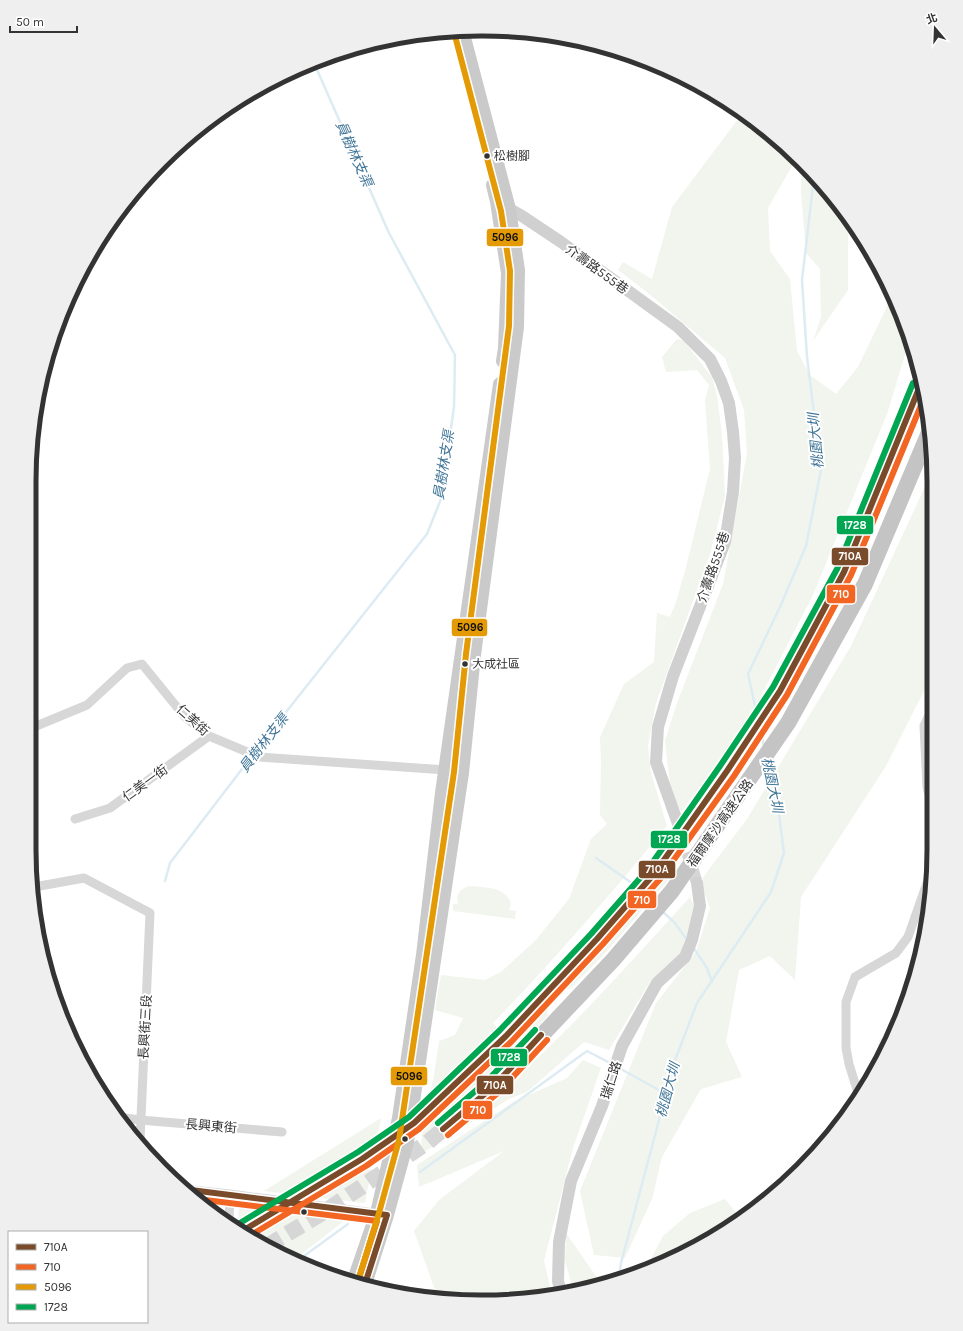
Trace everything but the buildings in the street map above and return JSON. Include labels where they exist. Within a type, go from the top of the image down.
[{"type":"highway","name":"福爾摩沙高速公路","points":[[506,1036],[654,874],[727,771],[780,692],[844,572],[917,392]]},
{"type":"highway","name":"福爾摩沙高速公路","points":[[524,1054],[613,960],[672,891],[735,802],[788,723],[865,584],[925,442]]},
{"type":"highway","points":[[547,992],[564,1011]]},
{"type":"main road","points":[[366,1280],[382,1214],[400,1110],[423,955],[446,770],[505,348],[508,273],[503,206],[455,37]]},
{"type":"main road","points":[[355,1277],[382,1214],[407,1142],[462,773],[474,655],[517,327],[518,270],[464,37]]},
{"type":"street","name":"介壽路555巷","points":[[503,206],[561,242],[678,327],[710,359],[721,381],[729,403],[735,458],[733,492],[724,542],[673,676],[658,727],[656,762],[676,818]]},
{"type":"street","name":"仁美街","points":[[36,726],[87,705],[127,668],[142,664],[185,717],[209,736],[253,755],[352,764],[446,770],[462,773]]},
{"type":"street","points":[[927,720],[924,726],[927,787]]},
{"type":"street","name":"仁美一街","points":[[75,819],[110,808],[209,736]]},
{"type":"street","name":"長興街三段","points":[[38,886],[84,878],[150,913],[140,1135]]},
{"type":"street","name":"瑞仁路","points":[[560,1287],[558,1281],[559,1242],[571,1181],[602,1106],[622,1046],[657,983],[685,957],[692,940],[700,906],[697,883]]},
{"type":"street","points":[[857,1089],[846,1048],[846,1002],[855,977],[896,952],[908,937],[925,889]]},
{"type":"street","name":"長興東街","points":[[126,1118],[282,1132]]},
{"type":"street","points":[[195,1190],[382,1214]]},
{"type":"street","points":[[229,1217],[230,1194]]},
{"type":"shaded area","points":[[739,118],[753,128],[794,163],[768,208],[770,251],[790,279],[797,351],[810,375],[836,394],[858,367],[889,302],[907,350],[887,414],[813,595],[745,727],[681,812],[671,792],[665,741],[677,703],[723,584],[747,453],[744,410],[725,358],[648,293],[618,270],[623,262],[652,279],[672,207]]},
{"type":"shaded area","points":[[801,171],[835,210],[848,228],[848,290],[813,341],[821,317],[820,269],[806,253],[801,193]]},
{"type":"shaded area","points":[[677,339],[684,341],[712,377],[717,396],[722,434],[725,496],[710,554],[656,703],[648,746],[651,773],[667,826],[582,926],[493,1023],[508,1039],[540,1009],[547,1009],[548,1015],[517,1050],[531,1064],[632,961],[690,897],[695,908],[684,950],[651,980],[609,1050],[584,1042],[527,1092],[509,1099],[421,1154],[422,1129],[434,1075],[439,1041],[455,1035],[463,1018],[435,1010],[441,975],[485,980],[501,972],[535,941],[569,899],[591,839],[607,824],[600,815],[600,737],[624,684],[654,662],[657,613],[670,617],[676,602],[710,469],[705,400],[709,385],[697,370],[666,372],[662,357]]},
{"type":"shaded area","points":[[927,481],[927,685],[886,766],[801,897],[795,980],[770,956],[739,970],[726,1042],[742,1077],[701,1089],[662,1157],[652,1199],[625,1258],[594,1255],[580,1191],[656,1003],[696,952],[710,908],[701,883],[704,876],[747,819],[851,646]]},
{"type":"shaded area","points":[[669,869],[676,871],[606,952],[571,988],[567,990],[567,985],[633,914]]},
{"type":"shaded area","points":[[470,886],[494,889],[504,893],[511,903],[509,910],[516,911],[515,919],[453,911],[453,904],[458,904],[458,894],[464,888]]},
{"type":"shaded area","points":[[886,1035],[876,1055],[879,1040]]},
{"type":"shaded area","points":[[583,1060],[601,1068],[573,1148],[544,1261],[551,1289],[511,1294],[482,1295],[444,1293],[435,1290],[414,1231],[439,1200],[504,1151],[419,1187],[417,1165],[515,1101],[567,1078]]},
{"type":"shaded area","points":[[381,1118],[365,1203],[264,1191]]},
{"type":"shaded area","points":[[725,1199],[737,1214],[679,1249],[649,1262],[663,1236],[690,1213]]},
{"type":"shaded area","points":[[239,1205],[349,1217],[299,1256],[284,1249],[238,1223]]},
{"type":"shaded area","points":[[566,1233],[598,1280],[572,1285],[565,1261]]},
{"type":"waterway","name":"員樹林支渠","points":[[165,881],[170,863],[275,726],[427,534],[441,499],[454,407],[455,355],[389,233],[316,68]]},
{"type":"waterway","name":"桃園大圳","points":[[757,715],[748,674],[780,607],[806,546],[821,470],[807,357],[802,280],[813,185]]},
{"type":"waterway","name":"桃園大圳","points":[[761,732],[764,747]]},
{"type":"waterway","name":"桃園大圳","points":[[620,1273],[675,1060],[697,1003],[771,892],[784,853],[779,814],[768,763]]},
{"type":"waterway","points":[[596,858],[636,887]]},
{"type":"waterway","points":[[644,894],[653,903]]},
{"type":"waterway","points":[[662,911],[675,923],[687,940]]},
{"type":"waterway","points":[[693,947],[707,968],[712,982]]},
{"type":"waterway","points":[[420,1172],[587,1051],[612,1064]]},
{"type":"waterway","points":[[619,1068],[666,1094]]},
{"type":"waterway","points":[[302,1257],[348,1224]]},
{"type":"tunnel","points":[[676,818],[697,883]]},
{"type":"tunnel","points":[[247,1228],[362,1159],[414,1123],[506,1036]]},
{"type":"tunnel","points":[[273,1243],[327,1210],[428,1142],[493,1087],[524,1054]]},
{"type":"transit line","name":"5096","points":[[359,1278],[399,1140],[454,772],[466,654],[509,326],[510,271],[501,211],[455,37]]},
{"type":"transit line","name":"1728","points":[[240,1223],[358,1152],[409,1117],[500,1030],[591,934],[648,869],[773,687],[837,569],[913,383]]},
{"type":"transit line","name":"710A","points":[[247,1228],[362,1159],[414,1123],[506,1036],[597,939],[654,874],[727,771],[780,691],[844,572],[917,392]]},
{"type":"transit line","name":"710","points":[[255,1233],[366,1166],[419,1129],[512,1041],[603,944],[660,879],[734,776],[787,695],[851,575],[920,407]]},
{"type":"transit line","name":"1728","points":[[438,1123],[487,1081],[535,1030]]},
{"type":"transit line","name":"710A","points":[[443,1129],[493,1087],[541,1035]]},
{"type":"transit line","name":"710","points":[[448,1135],[499,1092],[547,1040]]},
{"type":"transit line","name":"710A","points":[[196,1191],[387,1215],[366,1280]]},
{"type":"transit line","name":"710","points":[[207,1200],[377,1221],[359,1278]]},
{"type":"place","name":"松樹腳","points":[[487,156]]},
{"type":"place","name":"大成社區","points":[[465,664]]}]
